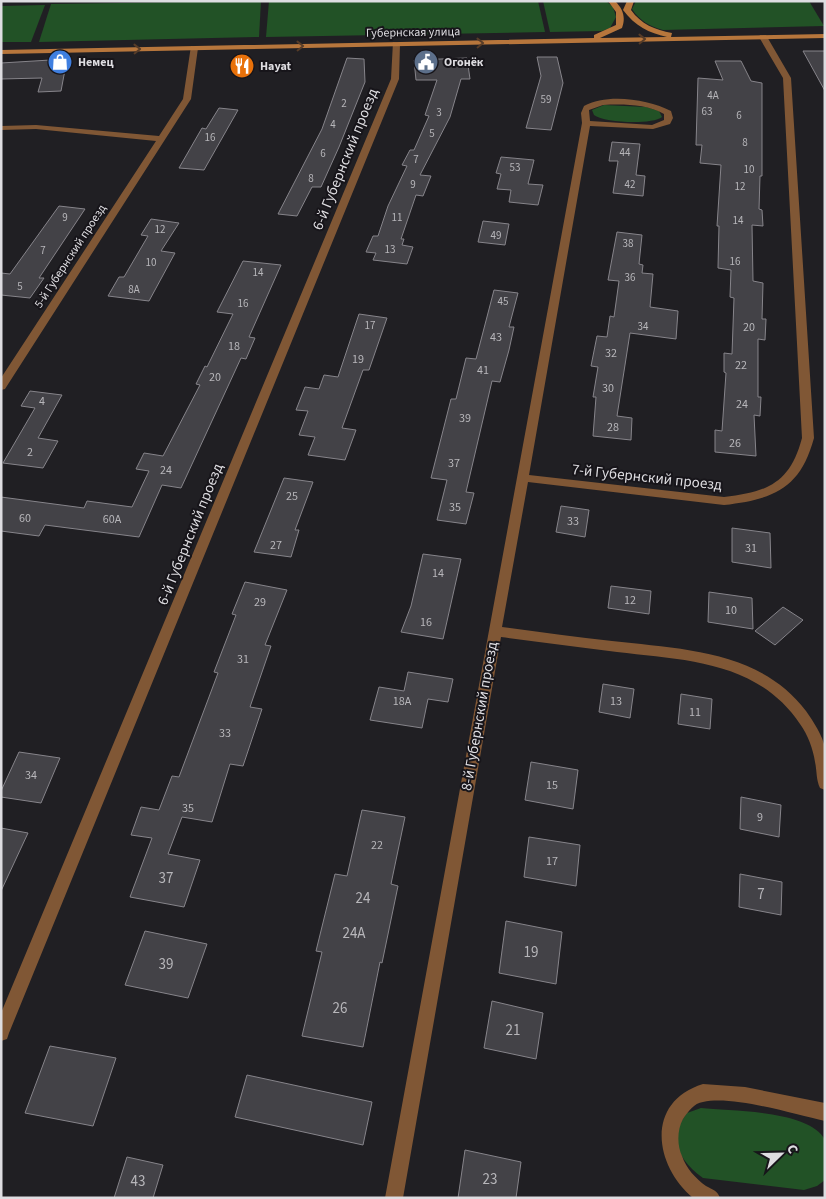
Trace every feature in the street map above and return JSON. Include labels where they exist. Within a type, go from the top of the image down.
[{"type":"street","points":[[580,41],[598,37],[619,26],[622,17],[611,1]]},
{"type":"street","points":[[631,1],[627,10],[633,19],[645,27],[664,34],[689,39]]},
{"type":"street","name":"Губернская улица","points":[[1,52],[825,36]]},
{"type":"street","name":"7-й Губернский проезд","points":[[524,478],[724,501],[743,499],[769,491],[790,479],[799,468],[808,438],[787,78],[763,37]]},
{"type":"street","name":"6-й Губернский проезд","points":[[1,1033],[395,79],[396,44]]},
{"type":"street","name":"5-й Губернский проезд","points":[[1,387],[187,99],[194,48]]},
{"type":"street","points":[[494,631],[524,478],[586,123],[584,111],[587,107],[601,102],[655,106],[668,113],[669,118],[667,122],[653,127],[586,123]]},
{"type":"street","points":[[1,128],[36,126],[160,139]]},
{"type":"street","name":"8-й Губернский проезд","points":[[394,1198],[494,631],[695,656],[740,668],[762,678],[781,692],[798,709],[811,728],[820,748],[825,784]]},
{"type":"street","points":[[711,1198],[699,1193],[682,1177],[672,1156],[669,1135],[674,1116],[686,1101],[703,1093],[722,1093],[825,1112]]},
{"type":"green space","points":[[261,1],[259,37],[39,42],[51,4]]},
{"type":"green space","points":[[269,1],[538,1],[545,32],[266,37]]},
{"type":"green space","points":[[543,1],[606,1],[613,7],[616,17],[610,28],[602,31],[550,32]]},
{"type":"green space","points":[[636,1],[809,1],[824,26],[663,30],[649,25],[638,17],[632,9]]},
{"type":"green space","points":[[45,5],[31,42],[1,42],[1,6]]},
{"type":"green space","points":[[604,105],[646,107],[659,111],[662,117],[657,120],[628,122],[607,120],[594,115],[592,110]]},
{"type":"green space","points":[[701,1108],[787,1117],[817,1130],[825,1140],[825,1180],[817,1186],[804,1190],[703,1178],[682,1157],[677,1141],[681,1123],[687,1113]]},
{"type":"building","points":[[803,51],[825,51],[825,91]]},
{"type":"building","points":[[537,57],[557,57],[563,83],[551,130],[526,128],[541,76]]},
{"type":"building","points":[[347,58],[364,59],[365,82],[339,147],[321,187],[312,187],[297,216],[278,214],[322,129]]},
{"type":"building","points":[[467,58],[470,79],[461,79],[450,117],[420,175],[431,176],[423,196],[416,195],[401,239],[404,239],[402,245],[413,247],[407,264],[373,260],[376,253],[366,252],[373,236],[378,236],[388,206],[407,166],[402,165],[410,150],[414,150],[429,116],[425,115],[437,80],[416,80],[414,60]]},
{"type":"building","points":[[67,59],[61,91],[38,92],[42,78],[1,79],[1,63]]},
{"type":"building","points":[[715,61],[741,61],[751,81],[762,83],[762,176],[760,176],[759,209],[762,210],[763,226],[752,225],[753,281],[763,283],[762,319],[766,319],[765,340],[758,339],[758,397],[761,397],[760,416],[754,415],[756,456],[715,452],[715,430],[722,431],[726,373],[724,372],[724,353],[732,354],[734,298],[730,297],[731,270],[718,268],[719,226],[717,226],[721,165],[700,163],[702,145],[696,145],[698,78],[723,80]]},
{"type":"building","points":[[219,108],[238,110],[204,170],[179,168],[202,128],[206,129]]},
{"type":"building","points":[[612,142],[640,144],[636,175],[645,176],[643,196],[613,193],[618,161],[609,161]]},
{"type":"building","points":[[501,157],[534,160],[528,184],[543,185],[538,205],[509,202],[511,190],[497,189],[501,174],[496,173]]},
{"type":"building","points":[[59,206],[85,209],[39,278],[44,278],[30,298],[1,295],[1,273],[10,274]]},
{"type":"building","points":[[151,219],[179,223],[161,251],[175,253],[149,301],[108,296],[119,277],[124,277],[148,236],[141,235]]},
{"type":"building","points":[[483,221],[509,224],[505,245],[478,242]]},
{"type":"building","points":[[617,232],[642,235],[639,264],[643,265],[642,273],[653,274],[650,307],[678,311],[676,339],[630,333],[617,416],[632,418],[631,440],[593,436],[596,397],[593,397],[598,367],[591,366],[597,336],[607,337],[610,316],[614,317],[619,281],[608,280]]},
{"type":"building","points":[[243,261],[281,265],[249,337],[255,338],[246,359],[241,358],[181,488],[162,485],[139,537],[45,525],[39,536],[1,531],[1,497],[84,508],[87,501],[132,507],[149,471],[136,469],[144,453],[163,456],[200,385],[196,384],[205,366],[207,367],[233,314],[217,312]]},
{"type":"building","points":[[494,290],[518,293],[509,327],[514,327],[509,350],[500,382],[492,381],[466,492],[474,493],[466,524],[437,520],[447,480],[431,478],[451,399],[456,399],[466,358],[476,359]]},
{"type":"building","points":[[359,314],[387,318],[369,370],[363,370],[342,428],[356,430],[345,460],[308,455],[315,437],[299,435],[308,411],[296,410],[305,387],[319,389],[324,375],[338,377]]},
{"type":"building","points":[[30,391],[62,395],[38,438],[58,441],[43,468],[3,463],[35,408],[21,406]]},
{"type":"building","points":[[284,478],[313,482],[295,530],[299,530],[291,557],[254,552]]},
{"type":"building","points":[[561,506],[589,510],[585,537],[556,532]]},
{"type":"building","points":[[732,528],[770,533],[771,568],[732,562]]},
{"type":"building","points":[[423,554],[461,559],[443,639],[401,632],[411,606]]},
{"type":"building","points":[[245,582],[287,590],[265,645],[271,646],[250,707],[262,709],[243,766],[230,764],[212,822],[182,817],[168,854],[200,860],[184,907],[130,897],[152,838],[131,835],[141,807],[159,810],[172,776],[179,777],[218,673],[214,672],[236,615],[232,614]]},
{"type":"building","points":[[611,586],[651,591],[649,614],[608,608]]},
{"type":"building","points":[[709,592],[752,598],[753,629],[708,622]]},
{"type":"building","points":[[783,607],[803,620],[775,645],[755,631]]},
{"type":"building","points":[[408,672],[453,679],[448,702],[428,699],[422,728],[370,720],[379,687],[404,691]]},
{"type":"building","points":[[603,684],[634,689],[630,718],[599,712]]},
{"type":"building","points":[[681,694],[712,699],[710,729],[678,724]]},
{"type":"building","points":[[19,752],[60,758],[41,803],[1,797],[1,791]]},
{"type":"building","points":[[531,762],[578,770],[573,809],[525,800]]},
{"type":"building","points":[[741,797],[781,805],[779,837],[740,829]]},
{"type":"building","points":[[362,810],[405,817],[391,884],[398,886],[363,1047],[302,1036],[322,952],[316,951],[335,874],[347,876]]},
{"type":"building","points":[[1,828],[28,833],[1,891]]},
{"type":"building","points":[[529,837],[580,845],[576,886],[524,877]]},
{"type":"building","points":[[740,874],[782,882],[781,915],[739,907]]},
{"type":"building","points":[[506,921],[562,932],[556,984],[499,973]]},
{"type":"building","points":[[145,931],[207,944],[188,998],[125,985]]},
{"type":"building","points":[[492,1001],[543,1013],[536,1059],[484,1048]]},
{"type":"building","points":[[50,1046],[116,1058],[93,1126],[25,1113]]},
{"type":"building","points":[[247,1075],[372,1102],[363,1145],[235,1117]]},
{"type":"building","points":[[465,1150],[521,1162],[516,1198],[458,1198]]},
{"type":"building","points":[[127,1157],[163,1165],[153,1198],[114,1198]]},
{"type":"place","name":"Немец","points":[[60,62]]},
{"type":"place","name":"Огонёк","points":[[426,62]]},
{"type":"place","name":"Hayat","points":[[242,66]]}]
